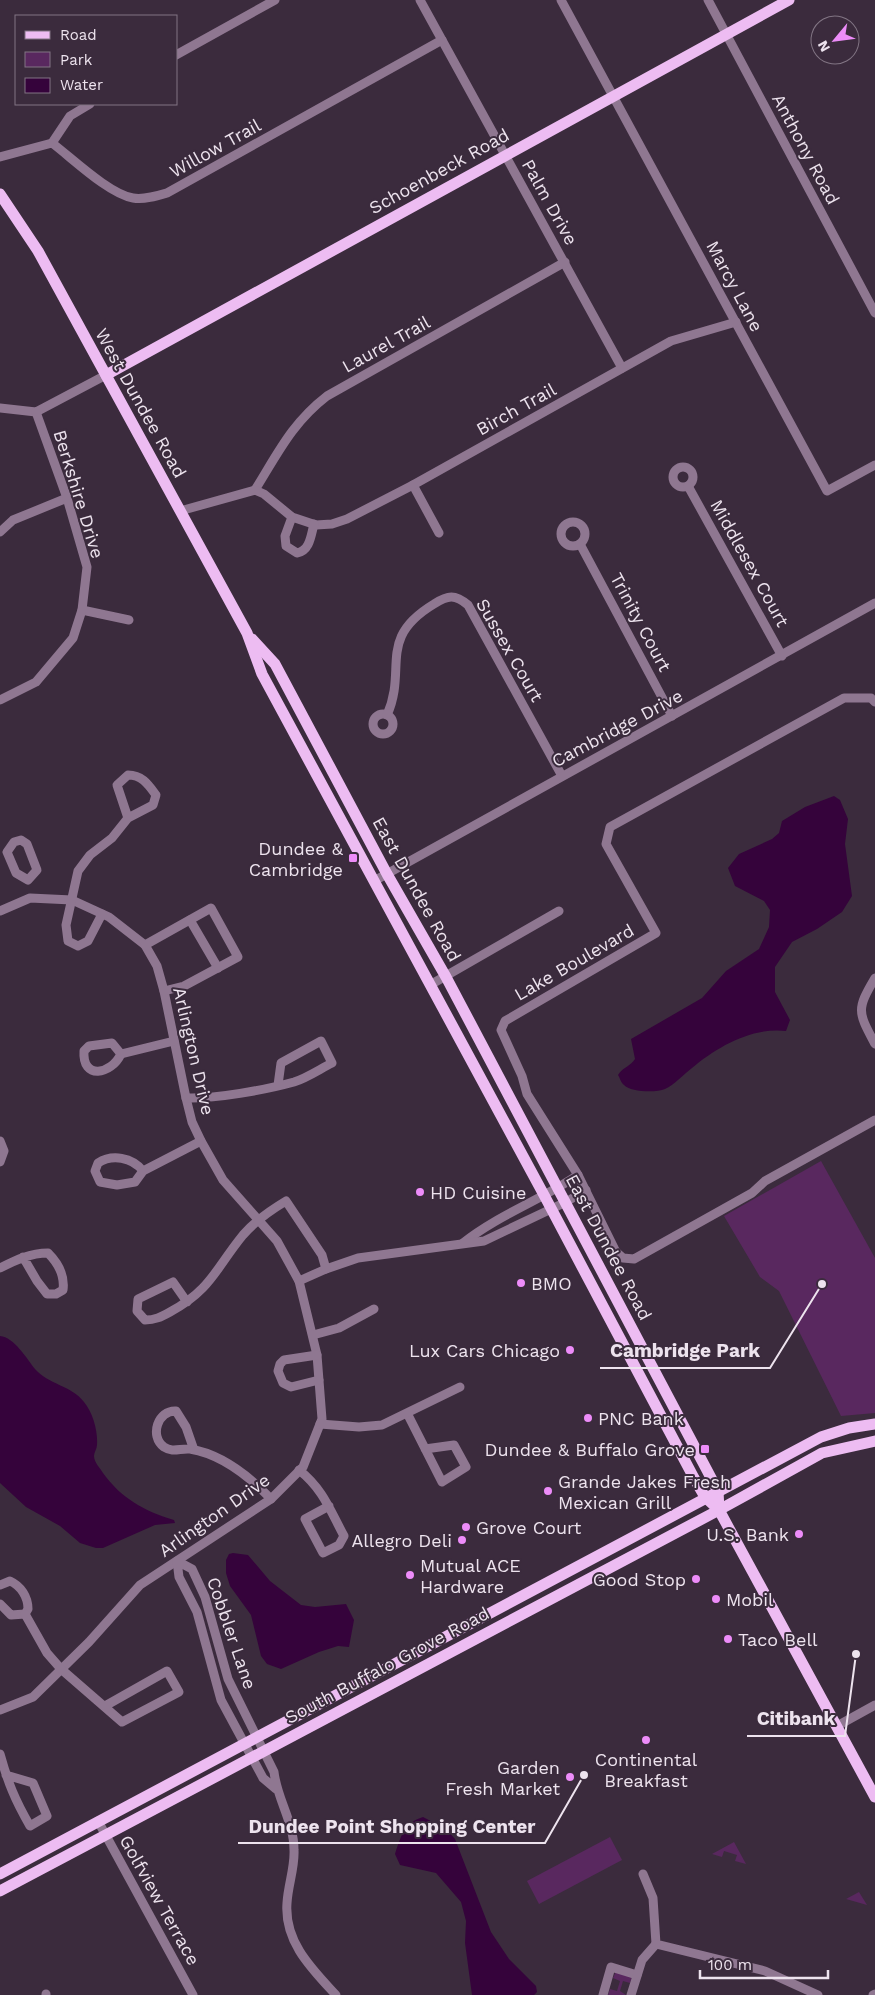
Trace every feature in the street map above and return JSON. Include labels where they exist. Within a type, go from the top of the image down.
[{"type":"main road","name":"Schoenbeck Road","points":[[106,375],[789,0]]},
{"type":"main road","name":"West Dundee Road","points":[[0,194],[38,251],[247,633]]},
{"type":"main road","name":"East Dundee Road","points":[[247,633],[275,664],[387,874],[446,977],[718,1490],[719,1510]]},
{"type":"main road","name":"East Dundee Road","points":[[247,633],[262,674],[552,1209],[705,1497],[719,1510]]},
{"type":"main road","name":"South Buffalo Grove Road","points":[[260,1743],[718,1490],[821,1437],[849,1428],[875,1424]]},
{"type":"main road","name":"South Buffalo Grove Road","points":[[0,1874],[98,1821],[260,1743],[719,1510],[822,1453],[875,1441]]},
{"type":"main road","points":[[719,1510],[875,1797]]},
{"type":"main road","name":"South Buffalo Grove Road","points":[[0,1891],[106,1835],[247,1749]]},
{"type":"street","points":[[178,54],[276,0]]},
{"type":"street","name":"Palm Drive","points":[[420,0],[622,368]]},
{"type":"street","name":"Marcy Lane","points":[[562,0],[827,491],[875,465]]},
{"type":"street","name":"Anthony Road","points":[[708,0],[875,313]]},
{"type":"street","name":"Willow Trail","points":[[52,143],[116,192],[133,198],[152,198],[167,194],[442,40]]},
{"type":"street","points":[[0,156],[52,143],[70,116],[88,105]]},
{"type":"street","name":"Laurel Trail","points":[[255,490],[294,426],[308,411],[327,396],[565,262]]},
{"type":"street","name":"Birch Trail","points":[[255,490],[264,494],[292,517],[314,524],[332,524],[347,519],[413,485],[671,341],[736,322]]},
{"type":"street","points":[[0,408],[36,412],[106,375]]},
{"type":"street","name":"Berkshire Drive","points":[[0,700],[36,682],[73,638],[82,610],[86,567],[67,498],[36,412]]},
{"type":"street","points":[[413,485],[439,533]]},
{"type":"street","name":"Middlesex Court","points":[[688,486],[782,656]]},
{"type":"street","points":[[180,511],[255,490]]},
{"type":"street","points":[[0,532],[13,520],[67,498]]},
{"type":"street","points":[[292,517],[285,536],[286,546],[297,553],[307,548],[314,524]]},
{"type":"street","name":"Trinity Court","points":[[580,544],[672,716]]},
{"type":"street","name":"Sussex Court","points":[[387,715],[391,706],[396,657],[405,628],[418,614],[438,602],[451,596],[459,597],[468,605],[562,776]]},
{"type":"street","name":"Cambridge Drive","points":[[374,881],[875,603]]},
{"type":"street","points":[[82,610],[129,620]]},
{"type":"street","name":"Lake Boulevard","points":[[875,702],[871,698],[844,698],[610,827],[606,844],[656,933],[505,1021],[501,1030],[522,1076],[527,1094],[578,1175],[616,1252],[623,1258],[634,1259],[752,1194],[765,1181],[875,1120]]},
{"type":"street","points":[[102,914],[88,941],[78,946],[68,941],[66,925],[78,872],[90,855],[112,838],[128,818],[153,805],[156,795],[148,784],[137,775],[128,776],[117,785],[128,818]]},
{"type":"street","points":[[28,880],[30,898]]},
{"type":"street","name":"Arlington Drive","points":[[0,911],[30,898],[72,900],[102,914],[145,945],[157,966],[164,991],[192,1122],[223,1180],[277,1241],[299,1281],[314,1335],[322,1419],[303,1467],[271,1499],[140,1585],[33,1697],[0,1710]]},
{"type":"street","points":[[145,945],[211,908],[238,957],[184,986],[164,991]]},
{"type":"street","points":[[430,985],[559,911]]},
{"type":"street","points":[[190,920],[218,968]]},
{"type":"street","points":[[875,978],[862,999],[860,1013],[875,1044]]},
{"type":"street","points":[[186,1098],[221,1096],[278,1085],[294,1081],[332,1063],[322,1041],[281,1063],[278,1085]]},
{"type":"street","points":[[121,1054],[174,1042]]},
{"type":"street","points":[[0,1141],[4,1151],[0,1162]]},
{"type":"street","points":[[143,1171],[126,1159],[115,1158],[98,1163],[95,1171],[100,1182],[117,1185],[135,1182],[143,1171],[201,1141]]},
{"type":"street","points":[[464,1243],[479,1231],[558,1189],[578,1175]]},
{"type":"street","points":[[299,1281],[358,1258],[484,1241],[566,1202],[586,1190]]},
{"type":"street","points":[[187,1302],[172,1282],[138,1299],[137,1310],[144,1320],[154,1320],[187,1302],[209,1283],[244,1234],[286,1201],[322,1254],[326,1269]]},
{"type":"street","points":[[0,1268],[23,1257],[33,1253],[48,1253],[55,1260],[64,1279],[64,1290],[56,1294],[47,1294],[36,1282],[23,1257]]},
{"type":"street","points":[[314,1335],[339,1328],[374,1310]]},
{"type":"street","points":[[317,1355],[284,1360],[280,1364],[278,1372],[283,1383],[291,1387],[319,1380]]},
{"type":"street","points":[[320,1424],[359,1427],[382,1425],[408,1415],[460,1387]]},
{"type":"street","points":[[194,1450],[186,1426],[176,1411],[169,1410],[160,1418],[156,1432],[160,1444],[166,1449],[175,1451],[188,1449],[210,1454],[255,1482],[271,1499]]},
{"type":"street","points":[[408,1415],[425,1449],[442,1482],[466,1467],[454,1445],[425,1449]]},
{"type":"street","points":[[299,1470],[316,1484],[329,1506],[344,1536],[339,1545],[323,1553],[305,1519],[329,1506]]},
{"type":"street","name":"Cobbler Lane","points":[[177,1561],[192,1569],[205,1597],[228,1679],[274,1772],[276,1789]]},
{"type":"street","name":"Cobbler Lane","points":[[177,1561],[179,1577],[197,1612],[216,1687],[263,1778],[276,1789]]},
{"type":"street","points":[[0,1585],[10,1581],[17,1584],[28,1605],[25,1614],[47,1653],[61,1669],[122,1722],[179,1692],[168,1671],[105,1706]]},
{"type":"street","points":[[0,1604],[11,1615],[25,1614]]},
{"type":"street","points":[[837,1726],[875,1705]]},
{"type":"street","points":[[0,1754],[10,1790],[30,1826],[48,1816],[33,1783],[6,1775]]},
{"type":"street","points":[[276,1789],[291,1826],[294,1850],[287,1906],[293,1941],[304,1960],[336,1995]]},
{"type":"street","name":"Golfview Terrace","points":[[98,1821],[193,1995]]},
{"type":"street","points":[[631,1995],[642,1960],[656,1944],[653,1898],[643,1874]]},
{"type":"street","points":[[656,1944],[765,1971],[818,1995]]},
{"type":"street","points":[[604,1995],[612,1967],[637,1975]]},
{"type":"green space","points":[[821,1161],[875,1258],[875,1413],[841,1416],[779,1291],[760,1277],[724,1216]]},
{"type":"green space","points":[[610,1837],[622,1860],[539,1904],[527,1881]]},
{"type":"green space","points":[[734,1842],[746,1864],[735,1861],[737,1855],[724,1851],[722,1857],[712,1854]]},
{"type":"green space","points":[[859,1892],[867,1905],[846,1899]]},
{"type":"green space","points":[[616,1971],[632,1976],[630,1983],[623,1981],[620,1991],[626,1995],[608,1995],[610,1989],[617,1991],[620,1981],[613,1978]]},
{"type":"water","points":[[834,796],[840,800],[848,819],[845,844],[852,896],[842,912],[817,929],[792,942],[775,967],[775,992],[790,1020],[786,1031],[760,1032],[736,1040],[712,1053],[665,1089],[643,1091],[627,1087],[622,1083],[618,1075],[635,1059],[631,1039],[702,998],[726,971],[759,949],[769,927],[770,910],[764,901],[735,886],[728,868],[739,854],[772,839],[779,833],[782,821],[805,807]]},
{"type":"water","points":[[0,1336],[15,1344],[35,1369],[47,1379],[73,1392],[84,1402],[90,1411],[96,1428],[97,1445],[94,1458],[117,1490],[143,1508],[174,1520],[175,1523],[155,1525],[103,1548],[96,1548],[80,1543],[60,1526],[26,1507],[0,1483]]},
{"type":"water","points":[[229,1554],[248,1555],[270,1581],[301,1605],[315,1607],[346,1604],[354,1620],[349,1647],[338,1646],[319,1652],[281,1669],[267,1664],[261,1656],[251,1615],[230,1586],[226,1573],[226,1560]]},
{"type":"water","points":[[423,1817],[446,1829],[455,1839],[491,1932],[509,1959],[536,1986],[537,1992],[534,1995],[472,1995],[465,1943],[466,1921],[461,1902],[436,1873],[400,1865],[395,1854],[401,1836],[407,1827]]},
{"type":"place","name":"Dundee & Cambridge","points":[[353,858]]},
{"type":"place","name":"HD Cuisine","points":[[420,1192]]},
{"type":"place","name":"BMO","points":[[521,1283]]},
{"type":"place","name":"Cambridge Park","points":[[822,1284]]},
{"type":"place","name":"Lux Cars Chicago","points":[[570,1350]]},
{"type":"place","name":"PNC Bank","points":[[588,1418]]},
{"type":"place","name":"Dundee & Buffalo Grove","points":[[705,1449]]},
{"type":"place","name":"Grande Jakes Fresh Mexican Grill","points":[[548,1491]]},
{"type":"place","name":"Grove Court","points":[[466,1527]]},
{"type":"place","name":"U.S. Bank","points":[[799,1534]]},
{"type":"place","name":"Allegro Deli","points":[[462,1540]]},
{"type":"place","name":"Mutual ACE Hardware","points":[[410,1575]]},
{"type":"place","name":"Good Stop","points":[[696,1579]]},
{"type":"place","name":"Mobil","points":[[716,1599]]},
{"type":"place","name":"Taco Bell","points":[[728,1639]]},
{"type":"place","name":"Citibank","points":[[856,1654]]},
{"type":"place","name":"Continental Breakfast","points":[[646,1740]]},
{"type":"place","name":"Dundee Point Shopping Center","points":[[584,1775]]},
{"type":"place","name":"Garden Fresh Market","points":[[570,1777]]}]
